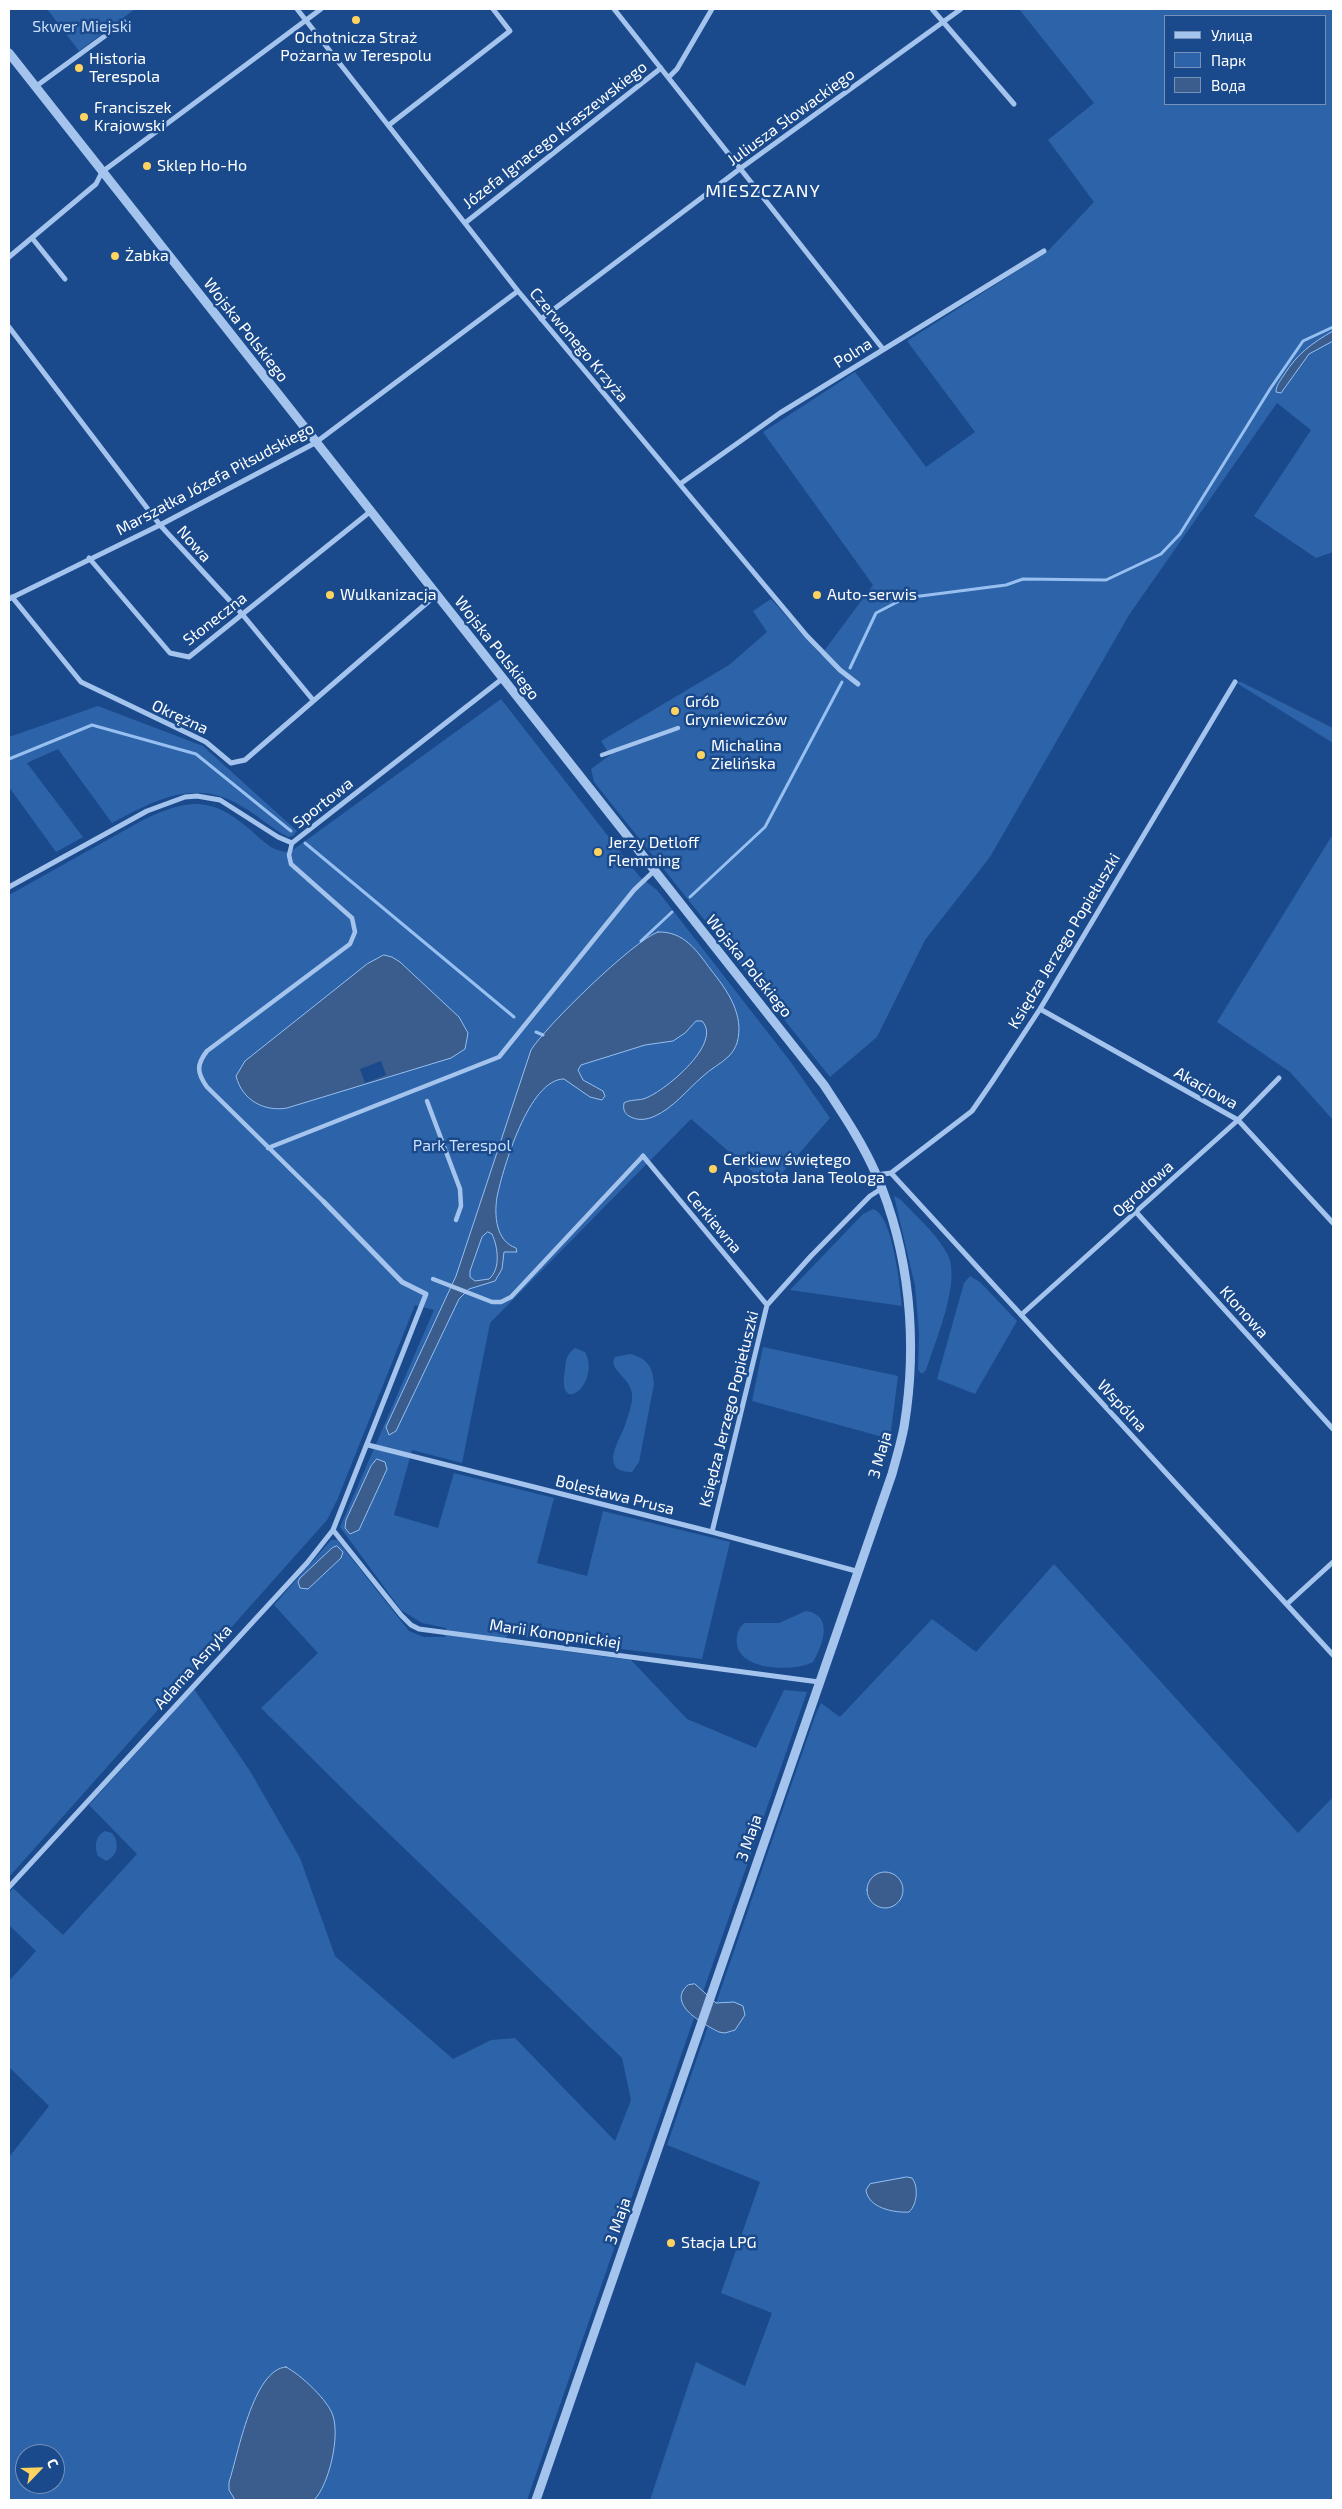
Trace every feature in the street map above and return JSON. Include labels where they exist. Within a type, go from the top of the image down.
[{"type":"street","name":"Czerwonego Krzyża","points":[[298,9],[541,319],[807,636],[840,670],[858,684]]},
{"type":"street","points":[[9,257],[96,184],[102,172],[321,9]]},
{"type":"street","points":[[389,126],[510,31],[493,9]]},
{"type":"street","points":[[614,9],[883,349]]},
{"type":"street","name":"Józefa Ignacego Kraszewskiego","points":[[669,77],[677,69],[712,9]]},
{"type":"street","points":[[932,9],[1014,104]]},
{"type":"street","name":"Juliusza Słowackiego","points":[[541,319],[741,168],[961,9]]},
{"type":"street","points":[[35,87],[124,22]]},
{"type":"street","name":"Wojska Polskiego","points":[[9,53],[824,1085],[850,1125],[876,1175]]},
{"type":"street","name":"Józefa Ignacego Kraszewskiego","points":[[465,222],[661,68]]},
{"type":"street","points":[[32,238],[66,279]]},
{"type":"street","name":"Polna","points":[[680,484],[780,413],[1044,251]]},
{"type":"street","name":"Marszałka Józefa Piłsudskiego","points":[[10,598],[160,524],[316,442],[518,291]]},
{"type":"street","name":"Nowa","points":[[9,327],[160,524],[242,614],[313,700]]},
{"type":"street","name":"Słoneczna","points":[[89,558],[170,653],[189,657],[371,511]]},
{"type":"street","name":"Okrężna","points":[[10,598],[81,682],[206,742],[231,763],[245,760],[436,595]]},
{"type":"street","name":"Sportowa","points":[[9,887],[147,811],[185,797],[197,796],[220,800],[278,837],[292,843],[502,679]]},
{"type":"street","name":"Księdza Jerzego Popiełuszki","points":[[891,1173],[972,1110],[1040,1009],[1235,682]]},
{"type":"street","points":[[602,755],[678,728]]},
{"type":"street","points":[[292,843],[289,855],[291,864],[352,918],[355,932],[350,944],[207,1051],[199,1062],[199,1075],[207,1087],[324,1202]]},
{"type":"street","points":[[268,1148],[499,1057],[634,890],[654,871]]},
{"type":"street","name":"Akacjowa","points":[[1040,1009],[1238,1120],[1333,1224]]},
{"type":"street","name":"Ogrodowa","points":[[1021,1315],[1238,1120],[1279,1078]]},
{"type":"street","points":[[427,1101],[460,1189],[461,1206],[456,1220]]},
{"type":"street","points":[[433,1279],[492,1302],[501,1302],[511,1297],[643,1156]]},
{"type":"street","name":"Cerkiewna","points":[[643,1156],[767,1304]]},
{"type":"street","points":[[876,1175],[891,1173]]},
{"type":"street","name":"Wspólna","points":[[891,1173],[1333,1655]]},
{"type":"street","name":"3 Maja","points":[[536,2500],[715,1985],[856,1571],[892,1474],[904,1428],[910,1374],[911,1327],[907,1287],[899,1248],[876,1175]]},
{"type":"street","name":"Księdza Jerzego Popiełuszki","points":[[712,1532],[767,1304],[810,1256],[870,1196],[881,1189]]},
{"type":"street","name":"Adama Asnyka","points":[[9,1887],[306,1564],[333,1530],[426,1294],[402,1282],[324,1202]]},
{"type":"street","name":"Klonowa","points":[[1136,1212],[1333,1429]]},
{"type":"street","name":"Bolesława Prusa","points":[[368,1445],[712,1532],[856,1571]]},
{"type":"street","name":"Marii Konopnickiej","points":[[333,1530],[401,1615],[411,1625],[420,1629],[819,1682]]},
{"type":"street","points":[[1287,1604],[1333,1562]]},
{"type":"green space","name":"Skwer Miejski","points":[[47,9],[135,9],[79,51]]},
{"type":"green space","points":[[1019,9],[1333,9],[1333,552],[1316,558],[1254,516],[1311,430],[1277,403],[1129,615],[990,857],[925,940],[877,1037],[830,1077],[594,782],[591,769],[610,755],[601,741],[729,665],[767,632],[753,611],[771,599],[821,655],[873,585],[763,432],[855,372],[926,467],[975,432],[907,341],[1047,252],[1094,202],[1048,140],[1094,103]]},
{"type":"green space","points":[[1235,682],[1241,682],[1333,728],[1333,743]]},
{"type":"green space","name":"Park Terespol","points":[[501,699],[640,877],[657,890],[790,1061],[830,1118],[770,1187],[691,1119],[490,1323],[462,1463],[412,1450],[394,1515],[438,1528],[454,1473],[554,1498],[537,1563],[587,1576],[603,1511],[730,1542],[702,1659],[508,1635],[502,1643],[631,1660],[687,1719],[756,1748],[784,1690],[807,1692],[527,2500],[9,2500],[9,2157],[49,2106],[9,2067],[9,1981],[36,1951],[9,1925],[9,1893],[13,1888],[63,1935],[137,1854],[89,1805],[194,1689],[250,1771],[300,1858],[335,1956],[453,2059],[491,2040],[515,2038],[615,2141],[631,2100],[622,2058],[261,1708],[318,1653],[274,1605],[331,1540],[337,1540],[409,1631],[424,1637],[445,1637],[446,1628],[422,1623],[401,1610],[340,1527],[434,1310],[415,1305],[338,1498],[327,1520],[9,1877],[9,895],[143,820],[175,807],[202,804],[214,807],[239,821],[270,847],[290,852]]},
{"type":"green space","points":[[98,706],[203,746],[297,831],[293,836],[288,837],[236,803],[219,796],[203,793],[172,796],[157,801],[112,823],[58,749],[27,763],[83,837],[56,852],[9,787],[9,737]]},
{"type":"green space","points":[[1333,834],[1333,1120],[1290,1072],[1217,1022]]},
{"type":"green space","points":[[894,1196],[900,1199],[938,1240],[948,1255],[951,1267],[949,1296],[945,1312],[926,1370],[922,1374],[918,1370],[919,1334],[915,1286]]},
{"type":"green space","points":[[873,1209],[880,1214],[886,1224],[890,1237],[902,1306],[790,1290],[863,1214]]},
{"type":"green space","points":[[970,1276],[980,1282],[1017,1321],[975,1394],[937,1379],[964,1283]]},
{"type":"green space","points":[[763,1347],[898,1376],[890,1439],[752,1401]]},
{"type":"green space","points":[[575,1348],[585,1352],[589,1364],[588,1375],[584,1384],[578,1391],[572,1394],[567,1392],[564,1384],[567,1357]]},
{"type":"green space","points":[[630,1354],[641,1358],[648,1364],[654,1384],[639,1462],[632,1472],[622,1471],[616,1467],[613,1456],[632,1401],[632,1393],[629,1386],[615,1367],[614,1362],[615,1357]]},
{"type":"green space","points":[[1054,1564],[1298,1833],[1333,1797],[1333,2500],[650,2500],[696,2362],[745,2386],[772,2313],[721,2293],[760,2182],[667,2145],[815,1716],[821,1703],[840,1717],[932,1619],[976,1652]]},
{"type":"green space","points":[[806,1611],[815,1614],[823,1624],[823,1639],[813,1662],[794,1667],[769,1667],[747,1660],[740,1653],[737,1638],[739,1630],[744,1623],[779,1623]]},
{"type":"green space","points":[[105,1831],[112,1833],[117,1845],[113,1856],[106,1861],[98,1856],[96,1849],[97,1839]]},
{"type":"water","points":[[1333,331],[1333,341],[1309,354],[1281,393],[1276,392],[1280,381],[1300,355]]},
{"type":"water","points":[[658,932],[667,933],[683,939],[695,949],[723,986],[737,1013],[739,1033],[735,1048],[726,1059],[705,1074],[674,1104],[662,1113],[649,1118],[632,1118],[624,1111],[624,1103],[643,1099],[655,1093],[666,1086],[689,1065],[699,1053],[705,1041],[706,1030],[702,1021],[696,1021],[685,1033],[673,1041],[645,1045],[581,1065],[578,1070],[583,1080],[603,1091],[605,1096],[602,1100],[590,1097],[564,1079],[551,1083],[540,1093],[520,1127],[505,1166],[497,1197],[496,1220],[500,1234],[509,1245],[516,1248],[517,1252],[504,1252],[502,1269],[495,1281],[469,1289],[459,1299],[396,1431],[389,1435],[386,1427],[456,1276],[531,1050],[553,1023],[591,985],[646,938]],"holes":[[[488,1232],[492,1234],[497,1251],[495,1270],[489,1279],[475,1281],[470,1277],[470,1271],[482,1237]]]},
{"type":"water","points":[[384,955],[400,962],[459,1017],[468,1033],[465,1049],[451,1058],[287,1108],[278,1109],[262,1106],[249,1098],[243,1092],[236,1076],[245,1061],[367,964]]},
{"type":"water","points":[[377,1459],[385,1462],[387,1469],[359,1530],[350,1534],[345,1528],[346,1520],[371,1466]]},
{"type":"water","points":[[337,1546],[343,1552],[341,1558],[308,1589],[300,1588],[298,1582],[300,1578],[332,1548]]},
{"type":"water","points":[[885,1872],[892,1873],[898,1877],[902,1883],[902,1897],[898,1903],[892,1907],[885,1908],[878,1907],[872,1903],[868,1897],[867,1890],[868,1883],[872,1877],[878,1873]]},
{"type":"water","points":[[695,1984],[716,2003],[734,2002],[743,2006],[745,2015],[735,2030],[725,2033],[719,2032],[690,2013],[681,1999],[682,1992],[688,1985]]},
{"type":"water","points":[[907,2177],[912,2178],[916,2186],[914,2205],[909,2212],[896,2212],[883,2208],[871,2201],[868,2196],[866,2190],[870,2184]]},
{"type":"water","points":[[286,2367],[313,2388],[326,2403],[333,2416],[335,2425],[334,2448],[324,2484],[314,2500],[235,2500],[229,2490],[229,2482],[248,2415],[264,2382],[274,2371]]},
{"type":"pier","points":[[381,1061],[386,1075],[365,1083],[360,1069]]},
{"type":"waterway","points":[[850,668],[876,613],[905,598],[1006,585],[1023,579],[1106,580],[1161,554],[1180,534],[1270,389],[1303,341],[1333,327]]},
{"type":"waterway","points":[[690,897],[765,827],[842,682]]},
{"type":"waterway","points":[[9,759],[92,725],[196,754],[291,831]]},
{"type":"waterway","points":[[305,843],[514,1017]]},
{"type":"waterway","points":[[641,941],[672,912]]},
{"type":"waterway","points":[[536,1032],[543,1035]]},
{"type":"place","name":"Ochotnicza Straż Pożarna w Terespolu","points":[[356,20]]},
{"type":"place","name":"Historia Terespola","points":[[79,68]]},
{"type":"place","name":"Franciszek Krajowski","points":[[84,117]]},
{"type":"place","name":"Sklep Ho-Ho","points":[[147,166]]},
{"type":"place","name":"Żabka","points":[[115,256]]},
{"type":"place","name":"Wulkanizacja","points":[[330,595]]},
{"type":"place","name":"Auto-serwis","points":[[817,595]]},
{"type":"place","name":"Grób Gryniewiczów","points":[[675,711]]},
{"type":"place","name":"Michalina Zielińska","points":[[701,755]]},
{"type":"place","name":"Jerzy Detloff Flemming","points":[[598,852]]},
{"type":"place","name":"Cerkiew świętego Apostoła Jana Teologa","points":[[713,1169]]},
{"type":"place","name":"Stacja LPG","points":[[671,2243]]},
{"type":"district","name":"MIESZCZANY","points":[[763,191]]}]
